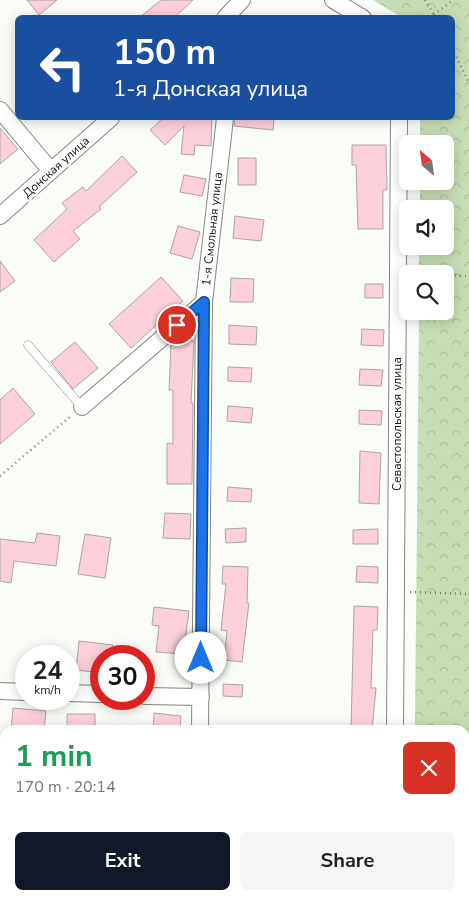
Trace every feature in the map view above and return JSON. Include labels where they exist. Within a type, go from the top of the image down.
[{"type":"street","points":[[333,0],[358,15]]},
{"type":"street","points":[[0,110],[51,171]]},
{"type":"street","name":"Донская улица","points":[[0,216],[109,120]]},
{"type":"street","name":"1-я Смольная улица","points":[[200,725],[204,302],[225,120]]},
{"type":"street","name":"Севастопольская улица","points":[[395,725],[399,120]]},
{"type":"street","points":[[82,408],[204,302]]},
{"type":"street","points":[[0,691],[15,692]]},
{"type":"street","points":[[155,696],[201,698]]},
{"type":"lane","points":[[28,345],[82,408]]},
{"type":"path","points":[[426,0],[434,15]]},
{"type":"path","points":[[436,15],[453,0]]},
{"type":"path","points":[[455,54],[469,83]]},
{"type":"path","points":[[454,276],[469,276]]},
{"type":"path","points":[[0,476],[82,408]]},
{"type":"path","points":[[396,591],[469,594]]},
{"type":"green space","points":[[373,0],[469,0],[469,725],[415,725],[419,320],[454,320],[454,265],[419,265],[419,255],[454,255],[454,200],[420,200],[420,190],[454,190],[454,135],[420,135],[420,120],[455,120],[455,15],[398,15]]},
{"type":"building","points":[[27,0],[57,0],[39,15]]},
{"type":"building","points":[[161,0],[193,0],[177,15],[143,15]]},
{"type":"building","points":[[161,120],[212,120],[211,146],[195,145],[194,155],[181,154],[184,126],[165,145],[150,130]]},
{"type":"building","points":[[235,120],[274,120],[273,130],[234,126]]},
{"type":"building","points":[[0,128],[18,149],[0,164]]},
{"type":"building","points":[[352,145],[386,145],[387,190],[383,190],[383,229],[358,229],[356,165],[352,165]]},
{"type":"building","points":[[122,156],[137,172],[99,207],[101,209],[73,231],[80,239],[54,262],[34,240],[67,209],[62,203],[83,187],[86,191]]},
{"type":"building","points":[[238,158],[256,158],[256,185],[238,185]]},
{"type":"building","points":[[184,175],[206,179],[202,196],[180,192]]},
{"type":"building","points":[[235,216],[264,220],[261,241],[233,238]]},
{"type":"building","points":[[178,226],[200,232],[192,259],[170,253]]},
{"type":"building","points":[[0,261],[15,281],[0,292]]},
{"type":"building","points":[[161,277],[183,301],[131,348],[109,324]]},
{"type":"building","points":[[231,278],[254,279],[253,302],[230,302]]},
{"type":"building","points":[[365,284],[383,284],[383,298],[365,298]]},
{"type":"building","points":[[229,325],[257,327],[256,345],[229,344]]},
{"type":"building","points":[[362,329],[384,330],[383,346],[361,345]]},
{"type":"building","points":[[175,340],[194,341],[191,403],[193,403],[192,484],[167,484],[167,443],[173,444],[173,390],[169,390],[171,343]]},
{"type":"building","points":[[75,342],[98,368],[73,389],[51,362]]},
{"type":"building","points":[[228,367],[252,368],[251,382],[228,381]]},
{"type":"building","points":[[360,369],[383,370],[381,386],[359,385]]},
{"type":"building","points":[[13,388],[35,414],[0,444],[0,400]]},
{"type":"building","points":[[228,406],[253,408],[251,423],[227,421]]},
{"type":"building","points":[[359,410],[382,411],[381,425],[359,424]]},
{"type":"building","points":[[360,451],[381,453],[379,504],[359,503]]},
{"type":"building","points":[[228,487],[252,489],[251,502],[227,501]]},
{"type":"building","points":[[165,513],[191,514],[190,539],[163,538]]},
{"type":"building","points":[[246,528],[246,542],[226,543],[225,529]]},
{"type":"building","points":[[378,529],[378,544],[353,544],[353,530]]},
{"type":"building","points":[[37,533],[60,536],[56,566],[14,561],[11,583],[0,581],[0,539],[35,543]]},
{"type":"building","points":[[85,534],[111,538],[105,578],[78,574]]},
{"type":"building","points":[[223,566],[248,567],[247,603],[249,603],[242,662],[224,660],[227,631],[221,630],[226,584],[222,584]]},
{"type":"building","points":[[357,566],[378,567],[378,583],[356,582]]},
{"type":"building","points":[[354,606],[378,607],[377,630],[373,630],[371,688],[376,688],[372,725],[351,725]]},
{"type":"building","points":[[154,607],[189,611],[183,654],[156,652],[159,626],[152,625]]},
{"type":"building","points":[[79,641],[113,645],[90,645],[90,672],[80,670]]},
{"type":"building","points":[[223,684],[243,685],[242,697],[223,696]]},
{"type":"building","points":[[13,708],[15,710],[46,711],[45,725],[11,725]]},
{"type":"building","points":[[154,713],[181,716],[180,725],[153,725]]},
{"type":"building","points":[[67,714],[95,714],[95,725],[67,725]]},
{"type":"route","points":[[177,325],[204,302],[201,658]]}]
